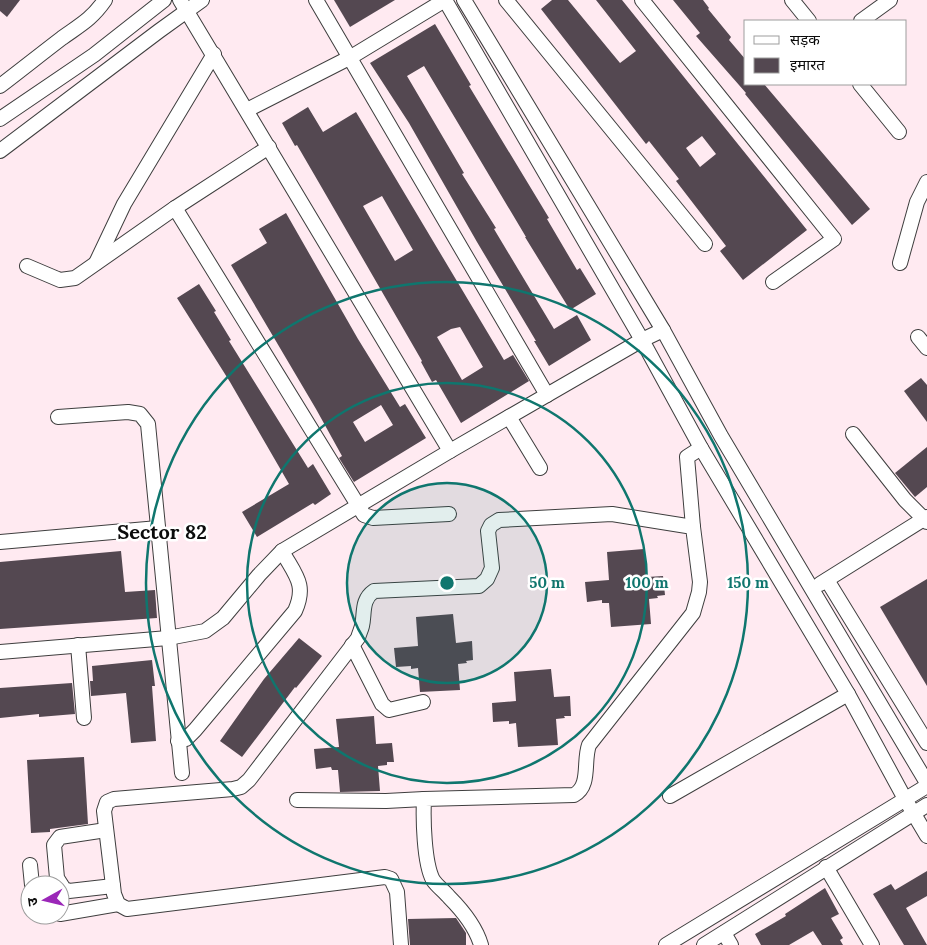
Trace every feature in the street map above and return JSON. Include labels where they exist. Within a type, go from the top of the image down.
[{"type":"street","points":[[0,86],[84,24],[105,0]]},
{"type":"street","points":[[0,119],[94,55],[164,0]]},
{"type":"street","points":[[0,152],[184,5],[202,0]]},
{"type":"street","points":[[316,0],[548,395]]},
{"type":"street","points":[[248,110],[351,57],[445,0],[642,340],[702,448],[848,694],[927,836]]},
{"type":"street","points":[[464,0],[662,330],[721,436],[813,588],[927,785],[666,945]]},
{"type":"street","points":[[506,0],[705,244]]},
{"type":"street","points":[[642,0],[834,239],[773,282]]},
{"type":"street","points":[[792,0],[808,20]]},
{"type":"street","points":[[863,20],[890,0]]},
{"type":"street","points":[[184,5],[450,451]]},
{"type":"street","points":[[96,263],[124,204],[214,54]]},
{"type":"street","points":[[861,85],[899,132]]},
{"type":"street","points":[[27,266],[60,280],[76,278],[175,208],[269,147]]},
{"type":"street","points":[[900,263],[917,202],[927,182]]},
{"type":"street","points":[[175,208],[364,515],[373,518],[449,514]]},
{"type":"street","points":[[0,652],[168,638],[205,631],[223,618],[282,551],[450,451],[662,330]]},
{"type":"street","points":[[918,337],[927,348]]},
{"type":"street","points":[[58,417],[128,412],[140,414],[148,424],[182,773]]},
{"type":"street","points":[[509,417],[540,468]]},
{"type":"street","points":[[813,588],[926,519],[905,500],[853,434]]},
{"type":"street","points":[[297,800],[386,801],[574,795],[580,792],[584,784],[588,745],[693,612],[700,582],[687,456],[702,448]]},
{"type":"street","points":[[118,904],[113,886],[106,830],[104,811],[107,802],[114,799],[234,789],[241,787],[250,780],[358,638],[362,626],[364,601],[374,591],[479,586],[487,579],[492,568],[488,531],[491,525],[498,520],[612,514],[693,521]]},
{"type":"street","points":[[0,542],[158,528]]},
{"type":"street","points":[[178,741],[186,739],[195,730],[294,611],[300,598],[300,584],[282,551]]},
{"type":"street","points":[[827,580],[927,743]]},
{"type":"street","points":[[78,645],[84,718]]},
{"type":"street","points":[[352,645],[382,704],[389,710],[423,702]]},
{"type":"street","points":[[670,796],[848,694]]},
{"type":"street","points":[[424,799],[428,868],[434,881],[452,899],[478,934],[481,945]]},
{"type":"street","points":[[704,945],[728,939],[826,867],[927,805]]},
{"type":"street","points":[[106,830],[60,837],[56,840],[54,845],[57,878],[64,889],[69,891],[113,886]]},
{"type":"street","points":[[30,865],[31,875]]},
{"type":"street","points":[[826,867],[872,945]]},
{"type":"street","points":[[70,912],[118,904],[127,909],[385,876],[391,879],[396,892],[401,945]]},
{"type":"building","points":[[0,0],[20,0],[7,17],[0,11]]},
{"type":"building","points":[[334,0],[395,0],[350,27]]},
{"type":"building","points":[[552,0],[568,0],[620,63],[636,51],[596,0],[622,0],[807,230],[743,280],[720,251],[726,246],[676,181],[679,179],[649,141],[646,144],[541,9]],"holes":[[[702,136],[716,154],[700,167],[686,148]]]},
{"type":"building","points":[[673,0],[703,0],[731,37],[729,40],[744,58],[744,85],[765,85],[870,209],[852,225],[746,93],[696,36],[700,33]]},
{"type":"building","points":[[435,24],[471,85],[469,86],[549,218],[547,219],[577,270],[580,268],[596,294],[570,310],[424,66],[407,76],[464,173],[462,174],[496,228],[494,229],[554,329],[577,315],[591,340],[549,366],[409,123],[370,63]]},
{"type":"building","points":[[308,107],[323,132],[356,112],[504,360],[513,355],[529,381],[461,423],[436,380],[432,382],[422,361],[322,188],[282,123]],"holes":[[[382,196],[413,250],[395,261],[363,206]],[[460,327],[483,367],[462,380],[437,337],[451,329]]]},
{"type":"building","points":[[286,213],[358,339],[400,407],[405,404],[426,438],[354,482],[339,458],[342,456],[316,409],[231,265],[267,243],[259,229]],"holes":[[[381,405],[393,425],[365,442],[353,422]]]},
{"type":"building","points":[[199,284],[216,311],[214,312],[231,340],[229,341],[308,468],[313,464],[331,494],[257,537],[242,512],[289,484],[230,382],[177,298]]},
{"type":"building","points":[[921,378],[927,385],[927,422],[904,391]]},
{"type":"building","points":[[927,447],[927,487],[915,497],[895,473]]},
{"type":"building","points":[[644,549],[647,577],[663,576],[665,595],[649,599],[651,624],[611,627],[609,603],[602,603],[602,600],[587,602],[585,582],[609,580],[607,552]]},
{"type":"building","points":[[121,551],[125,592],[155,590],[157,618],[0,629],[0,562]]},
{"type":"building","points":[[927,579],[927,686],[880,607]]},
{"type":"building","points":[[453,614],[456,643],[472,641],[473,660],[458,664],[460,690],[420,692],[418,668],[411,669],[411,666],[396,667],[394,648],[418,646],[416,617]]},
{"type":"building","points":[[299,638],[322,656],[295,687],[242,757],[220,741],[264,679]]},
{"type":"building","points":[[152,660],[155,686],[152,686],[156,741],[131,743],[126,693],[91,696],[92,666]]},
{"type":"building","points":[[551,669],[554,697],[570,696],[571,716],[556,719],[558,745],[518,747],[516,723],[509,724],[509,721],[493,722],[492,703],[516,701],[514,672]]},
{"type":"building","points":[[72,683],[75,714],[39,717],[39,714],[0,718],[0,688]]},
{"type":"building","points":[[374,716],[376,744],[392,743],[394,762],[387,762],[387,765],[378,766],[380,791],[340,792],[338,770],[332,770],[331,767],[316,769],[314,749],[339,747],[336,719]]},
{"type":"building","points":[[84,757],[88,824],[50,829],[50,832],[31,833],[27,760]]},
{"type":"building","points":[[927,871],[927,896],[906,908],[927,945],[904,945],[873,894],[891,884],[895,890]]},
{"type":"building","points":[[825,888],[839,914],[831,918],[843,938],[840,940],[843,945],[822,945],[813,931],[789,945],[761,945],[755,934],[786,916],[785,914]]},
{"type":"building","points":[[456,918],[466,933],[466,945],[410,945],[408,919]]},
{"type":"district","name":"Sector 82","points":[[162,531]]}]
